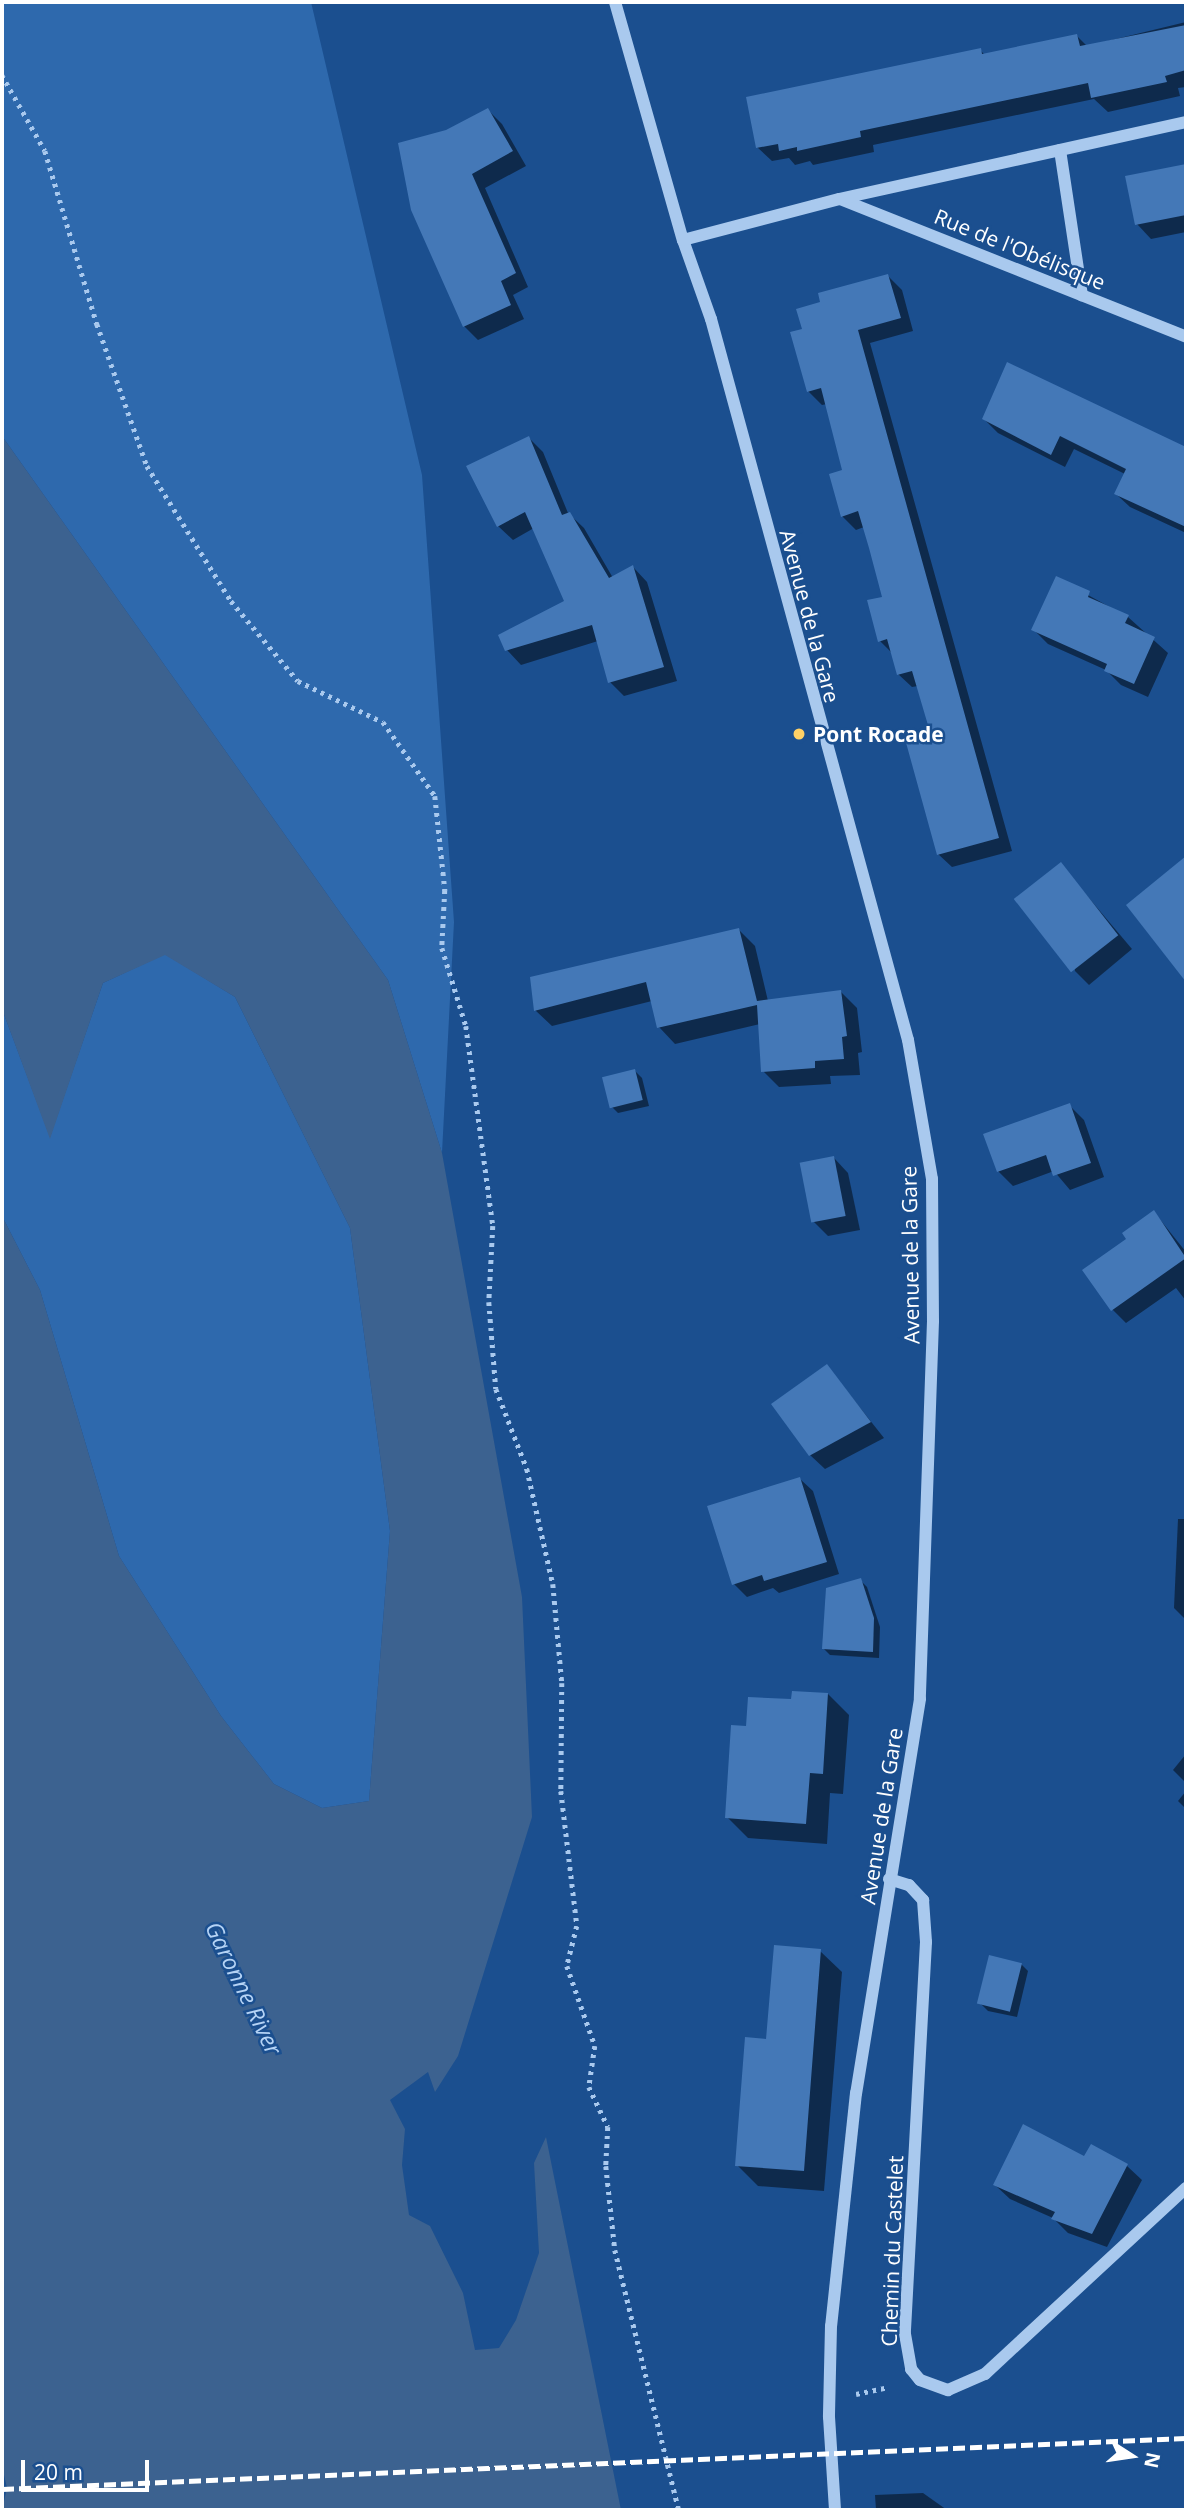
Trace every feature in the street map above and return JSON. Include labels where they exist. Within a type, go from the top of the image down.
[{"type":"street","name":"Avenue de la Gare","points":[[615,2],[682,240],[711,319],[908,1040],[932,1179],[933,1321],[920,1699],[856,2093],[831,2326],[829,2417],[835,2510]]},
{"type":"street","name":"Rue de l'Obélisque","points":[[682,240],[839,199],[1186,122]]},
{"type":"street","points":[[1060,150],[1082,295]]},
{"type":"street","name":"Rue de l'Obélisque","points":[[839,199],[1186,337]]},
{"type":"street","name":"Chemin du Castelet","points":[[890,1879],[909,1885],[923,1900],[926,1942],[905,2334],[911,2369],[920,2380],[948,2390],[985,2374],[1186,2188]]},
{"type":"path","points":[[2,75],[45,151],[97,324],[147,466],[231,601],[298,681],[383,722],[435,796],[445,890],[442,948],[466,1026],[493,1226],[489,1302],[496,1389],[527,1469],[553,1584],[562,1683],[561,1791],[577,1926],[567,1966],[595,2046],[589,2087],[608,2127],[606,2166],[615,2250],[679,2510]]},
{"type":"path","points":[[853,2394],[880,2389]]},
{"type":"shaded area","points":[[2,2],[311,2],[422,475],[454,922],[442,1153],[388,980],[2,436]]},
{"type":"shaded area","points":[[165,954],[235,997],[350,1228],[390,1531],[369,1801],[322,1808],[274,1784],[221,1716],[119,1556],[40,1290],[2,1216],[2,1009],[50,1137],[103,983]]},
{"type":"water","name":"Garonne River","points":[[2,436],[388,980],[442,1153],[522,1597],[532,1817],[458,2056],[435,2092],[428,2072],[390,2100],[405,2129],[402,2165],[409,2215],[430,2226],[463,2293],[475,2350],[499,2348],[516,2320],[539,2253],[534,2163],[546,2137],[621,2510],[2,2510],[7,2488],[2,2466],[2,1216],[40,1290],[119,1556],[221,1716],[274,1784],[322,1808],[369,1801],[390,1531],[350,1228],[235,997],[165,955],[103,983],[50,1139],[2,1009]]},
{"type":"building","points":[[1186,25],[1186,70],[1165,76],[1167,82],[1091,98],[1088,83],[860,131],[861,137],[797,151],[797,147],[779,151],[778,144],[756,148],[746,97],[981,48],[982,54],[1077,34],[1080,46]]},
{"type":"building","points":[[488,108],[513,151],[472,174],[516,273],[501,281],[511,305],[463,327],[411,210],[398,143],[446,130]]},
{"type":"building","points":[[1186,164],[1186,215],[1135,225],[1125,176]]},
{"type":"building","points":[[888,274],[901,318],[858,330],[999,838],[937,855],[905,739],[930,732],[912,671],[897,675],[887,639],[878,642],[867,600],[882,597],[869,548],[858,511],[841,517],[829,474],[842,470],[821,388],[807,392],[790,332],[802,329],[796,309],[820,302],[818,293]]},
{"type":"building","points":[[1007,362],[1186,447],[1186,527],[1114,494],[1126,469],[1060,436],[1051,455],[982,419]]},
{"type":"building","points":[[529,436],[562,515],[570,512],[609,578],[633,565],[664,667],[608,683],[592,625],[505,651],[498,635],[564,601],[525,512],[497,527],[466,466]]},
{"type":"building","points":[[1056,576],[1090,591],[1088,597],[1129,615],[1125,623],[1155,637],[1134,684],[1104,671],[1107,664],[1031,630]]},
{"type":"building","points":[[1186,856],[1186,982],[1126,905]]},
{"type":"building","points":[[1061,862],[1118,935],[1071,972],[1014,899]]},
{"type":"building","points":[[739,928],[757,1001],[841,990],[847,1036],[842,1037],[844,1059],[815,1061],[815,1068],[761,1072],[757,1005],[657,1028],[646,982],[534,1011],[530,977]]},
{"type":"building","points":[[635,1069],[643,1100],[610,1108],[602,1077]]},
{"type":"building","points":[[1070,1103],[1091,1163],[1053,1176],[1046,1155],[997,1172],[983,1134]]},
{"type":"building","points":[[834,1156],[846,1216],[811,1223],[800,1163]]},
{"type":"building","points":[[1154,1210],[1186,1258],[1111,1311],[1082,1270],[1126,1239],[1122,1233]]},
{"type":"building","points":[[827,1364],[871,1422],[809,1456],[771,1404]]},
{"type":"building","points":[[800,1477],[827,1562],[764,1581],[762,1575],[732,1585],[707,1506]]},
{"type":"building","points":[[861,1578],[874,1618],[873,1652],[822,1649],[826,1588]]},
{"type":"building","points":[[792,1691],[828,1693],[823,1774],[810,1773],[806,1824],[725,1818],[731,1725],[746,1726],[748,1697],[791,1699]]},
{"type":"building","points":[[774,1945],[821,1949],[804,2171],[735,2166],[745,2037],[766,2039]]},
{"type":"building","points":[[989,1955],[1022,1963],[1010,2012],[977,2004]]},
{"type":"building","points":[[1023,2124],[1084,2156],[1091,2144],[1128,2164],[1092,2234],[1051,2219],[1055,2212],[993,2185]]},
{"type":"railway","points":[[2,2489],[1186,2438]]},
{"type":"place","name":"Pont Rocade","points":[[799,734]]}]
